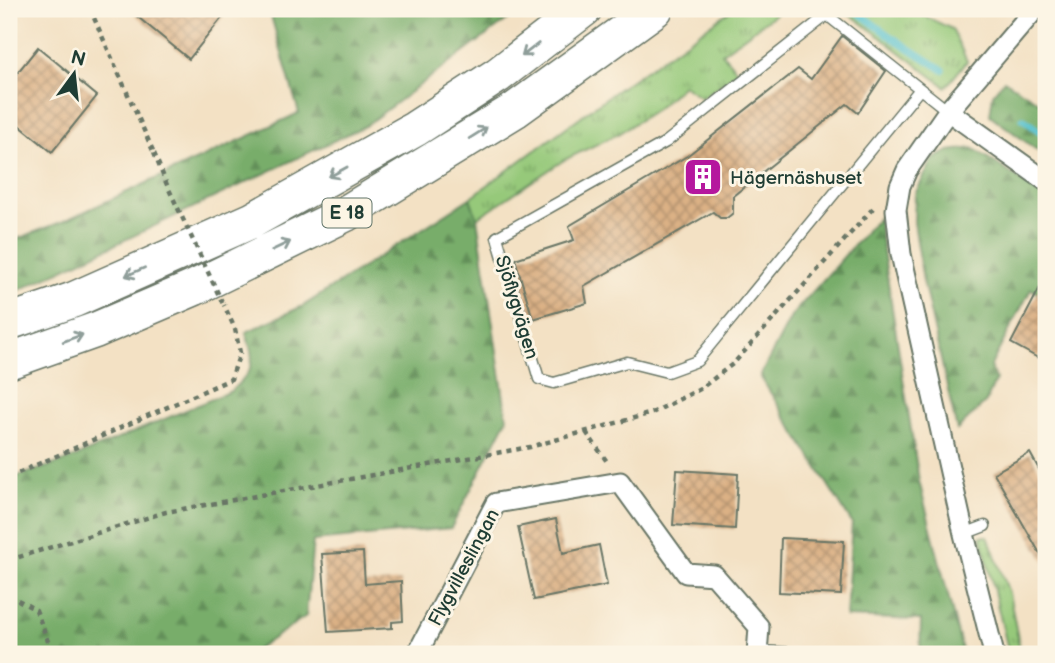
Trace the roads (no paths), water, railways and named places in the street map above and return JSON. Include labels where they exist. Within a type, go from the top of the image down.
[{"type":"highway","name":"E 18","points":[[9,322],[72,300],[254,220],[415,129],[498,75],[584,9]]},
{"type":"highway","name":"E 18","points":[[9,361],[96,330],[194,288],[345,214],[515,110],[655,9]]},
{"type":"street","points":[[994,654],[901,254],[897,210],[900,186],[907,170],[948,111],[1035,9]]},
{"type":"street","points":[[948,111],[1046,181]]},
{"type":"street","name":"Flygvilleslingan","points":[[417,654],[496,503],[620,482],[686,573],[714,575],[759,627],[757,653]]},
{"type":"lane","name":"Sjöflygvägen","points":[[920,89],[697,361],[667,372],[627,362],[554,383],[539,379],[496,237],[666,142],[827,15],[948,111]]},
{"type":"lane","points":[[964,534],[985,526]]},
{"type":"lane","points":[[757,653],[819,654]]},
{"type":"waterway","points":[[853,9],[943,70]]},
{"type":"waterway","points":[[1023,119],[1046,136]]},
{"type":"place","name":"Hägernäshuset","points":[[703,177]]}]
